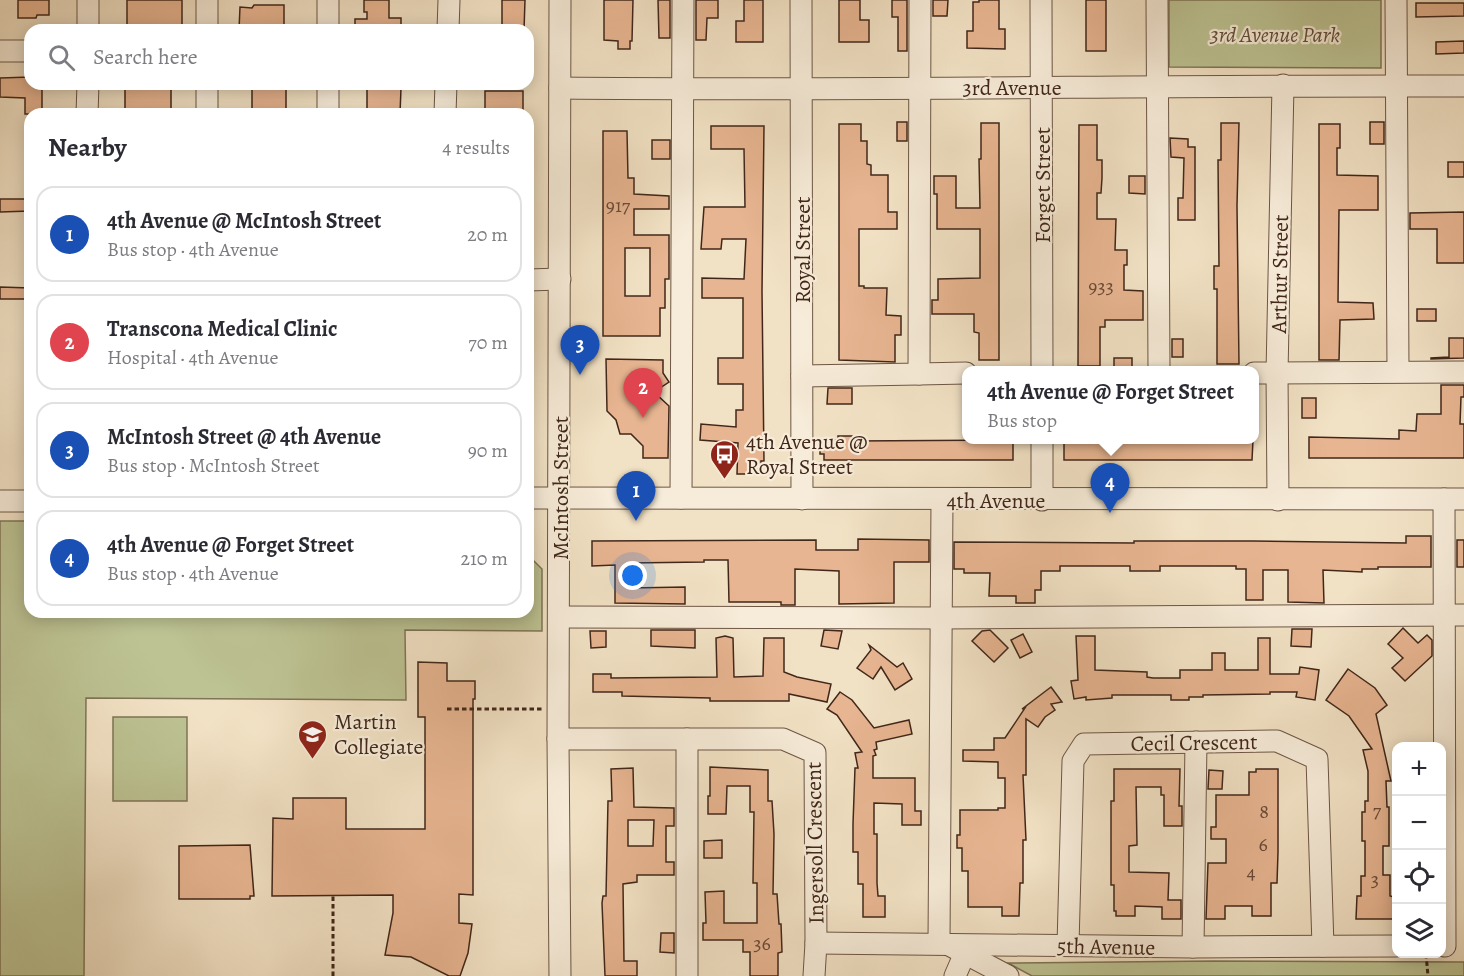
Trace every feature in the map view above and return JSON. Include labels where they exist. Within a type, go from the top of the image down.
[{"type":"street","points":[[88,0],[88,24]]},
{"type":"street","points":[[207,0],[207,24]]},
{"type":"street","points":[[328,0],[328,24]]},
{"type":"street","points":[[448,24],[449,0]]},
{"type":"street","name":"McIntosh Street","points":[[560,0],[558,709],[560,976]]},
{"type":"street","points":[[681,498],[683,0]]},
{"type":"street","name":"Royal Street","points":[[801,0],[802,499]]},
{"type":"street","points":[[919,374],[920,0]]},
{"type":"street","name":"Forget Street","points":[[1041,0],[1042,366]]},
{"type":"street","points":[[1157,0],[1158,366]]},
{"type":"street","points":[[1396,0],[1398,372]]},
{"type":"street","points":[[0,51],[24,51]]},
{"type":"street","name":"Arthur Street","points":[[1278,500],[1277,373],[1283,85]]},
{"type":"street","name":"3rd Avenue","points":[[560,88],[1464,86]]},
{"type":"street","points":[[87,108],[88,90]]},
{"type":"street","points":[[207,90],[207,108]]},
{"type":"street","points":[[328,90],[328,108]]},
{"type":"street","points":[[445,108],[446,90]]},
{"type":"street","points":[[534,280],[560,279]]},
{"type":"street","points":[[1259,373],[1464,372]]},
{"type":"street","points":[[802,376],[962,373]]},
{"type":"street","points":[[1042,444],[1042,500]]},
{"type":"street","name":"4th Avenue","points":[[534,498],[1454,499]]},
{"type":"street","points":[[1445,904],[1454,615],[1454,499]]},
{"type":"street","points":[[942,500],[941,618],[950,947],[954,976]]},
{"type":"street","points":[[0,501],[24,501]]},
{"type":"street","points":[[559,617],[941,618],[1454,615]]},
{"type":"street","name":"Ingersoll Crescent","points":[[558,739],[783,739],[815,753],[816,943],[814,976]]},
{"type":"street","points":[[687,739],[687,976]]},
{"type":"street","name":"Cecil Crescent","points":[[1068,945],[1072,761],[1084,744],[1277,741],[1317,759],[1323,946]]},
{"type":"street","points":[[1192,947],[1197,742]]},
{"type":"street","name":"5th Avenue","points":[[816,943],[950,947],[1392,946]]},
{"type":"street","points":[[950,947],[1008,976]]},
{"type":"path","points":[[447,709],[558,709]]},
{"type":"path","points":[[333,895],[333,976]]},
{"type":"path","points":[[1428,976],[1438,958]]},
{"type":"green space","name":"3rd Avenue Park","points":[[1169,0],[1381,0],[1381,68],[1169,67]]},
{"type":"green space","points":[[0,521],[24,521],[24,618],[534,618],[534,561],[542,569],[542,631],[405,630],[406,700],[86,698],[84,976],[0,976]]},
{"type":"green space","points":[[113,717],[187,717],[187,801],[113,801]]},
{"type":"green space","points":[[1464,962],[1464,976],[1032,976],[1008,963]]},
{"type":"building","points":[[18,0],[49,0],[49,15],[18,18]]},
{"type":"building","points":[[127,0],[182,0],[182,24],[127,24]]},
{"type":"building","points":[[364,0],[389,0],[389,18],[401,18],[401,24],[355,24],[355,19],[367,19],[367,12],[364,12]]},
{"type":"building","points":[[502,0],[525,0],[524,24],[502,24]]},
{"type":"building","points":[[604,0],[633,0],[630,49],[618,49],[618,41],[604,40]]},
{"type":"building","points":[[658,0],[670,0],[670,38],[659,38]]},
{"type":"building","points":[[696,0],[718,0],[718,18],[707,18],[706,40],[696,40]]},
{"type":"building","points":[[744,0],[763,0],[763,42],[736,42],[736,21],[744,21]]},
{"type":"building","points":[[839,0],[860,0],[860,20],[869,20],[869,42],[839,42]]},
{"type":"building","points":[[892,0],[907,0],[907,51],[898,51],[898,17],[892,17]]},
{"type":"building","points":[[933,0],[948,0],[947,16],[933,16]]},
{"type":"building","points":[[979,0],[999,0],[999,29],[1005,29],[1005,49],[967,48],[967,31],[973,31],[973,2],[979,2]]},
{"type":"building","points":[[1086,0],[1106,0],[1106,51],[1086,51]]},
{"type":"building","points":[[1416,3],[1464,3],[1464,16],[1416,17]]},
{"type":"building","points":[[254,5],[284,5],[284,24],[239,24],[240,7],[252,8]]},
{"type":"building","points":[[1464,41],[1464,53],[1436,54],[1436,42]]},
{"type":"building","points":[[24,77],[24,90],[42,90],[42,108],[25,108],[25,98],[0,97],[0,78]]},
{"type":"building","points":[[125,90],[171,90],[171,108],[125,108]]},
{"type":"building","points":[[252,90],[286,90],[286,108],[252,108]]},
{"type":"building","points":[[367,90],[401,90],[400,108],[367,108]]},
{"type":"building","points":[[485,91],[523,91],[523,108],[485,108]]},
{"type":"building","points":[[897,122],[907,122],[907,141],[897,141]]},
{"type":"building","points":[[1370,122],[1384,122],[1384,144],[1370,144]]},
{"type":"building","points":[[981,123],[999,123],[999,360],[979,360],[979,333],[974,332],[974,314],[932,314],[932,300],[938,300],[938,279],[980,278],[980,229],[937,229],[937,194],[934,194],[934,176],[956,176],[956,208],[980,208]]},
{"type":"building","points":[[1221,123],[1239,123],[1237,206],[1239,364],[1217,364],[1217,289],[1214,289],[1214,266],[1219,266],[1218,160],[1221,160]]},
{"type":"building","points":[[839,124],[861,124],[861,141],[867,141],[867,164],[871,165],[871,175],[888,175],[888,212],[897,212],[897,229],[859,229],[859,286],[887,288],[886,315],[901,316],[901,335],[895,335],[895,362],[839,360]]},
{"type":"building","points":[[1319,124],[1340,124],[1337,175],[1378,176],[1378,210],[1339,210],[1338,302],[1373,303],[1374,319],[1340,320],[1339,360],[1319,360]]},
{"type":"building","points":[[1079,125],[1097,125],[1097,160],[1102,160],[1102,178],[1101,193],[1097,193],[1097,219],[1116,219],[1115,250],[1127,250],[1127,265],[1124,265],[1124,290],[1143,291],[1143,320],[1105,320],[1105,327],[1100,327],[1100,366],[1078,366]]},
{"type":"building","points":[[711,126],[764,126],[762,291],[764,461],[761,461],[761,474],[737,474],[738,443],[700,440],[701,424],[736,427],[736,410],[743,410],[743,384],[718,384],[718,358],[743,358],[743,298],[702,298],[702,278],[744,279],[746,239],[722,239],[721,249],[701,249],[704,207],[745,207],[744,149],[711,149]]},
{"type":"building","points":[[603,131],[627,131],[628,178],[634,178],[634,194],[669,196],[669,209],[634,209],[634,235],[669,235],[669,279],[665,279],[665,308],[660,308],[660,336],[603,336]],"holes":[[[625,248],[650,248],[650,296],[625,296]]]},
{"type":"building","points":[[1170,138],[1188,139],[1188,147],[1195,147],[1195,220],[1178,220],[1178,198],[1183,198],[1184,158],[1171,157]]},
{"type":"building","points":[[652,140],[670,140],[670,159],[652,159]]},
{"type":"building","points":[[1448,162],[1464,162],[1464,177],[1448,177]]},
{"type":"building","points":[[1129,176],[1145,176],[1145,194],[1129,193]]},
{"type":"building","points":[[0,199],[24,199],[24,211],[0,212]]},
{"type":"building","points":[[1464,212],[1464,263],[1437,263],[1437,229],[1410,229],[1410,213]]},
{"type":"building","points":[[0,287],[24,288],[24,299],[0,299]]},
{"type":"building","points":[[1417,309],[1436,309],[1436,321],[1417,321]]},
{"type":"building","points":[[1449,338],[1464,338],[1464,358],[1431,359],[1449,357]]},
{"type":"building","points":[[1172,339],[1183,339],[1183,357],[1172,357]]},
{"type":"building","points":[[1114,358],[1132,358],[1132,366],[1114,366]]},
{"type":"building","points":[[606,359],[663,360],[663,373],[669,382],[654,392],[669,406],[668,458],[643,458],[643,446],[631,434],[620,434],[616,420],[607,411]]},
{"type":"building","points":[[1441,385],[1464,385],[1460,424],[1464,424],[1464,458],[1309,458],[1309,437],[1399,439],[1399,430],[1416,431],[1417,414],[1441,414]]},
{"type":"building","points":[[828,388],[852,388],[852,404],[827,404]]},
{"type":"building","points":[[1302,398],[1316,398],[1316,418],[1302,418]]},
{"type":"building","points":[[838,436],[852,436],[852,441],[962,440],[962,444],[1013,444],[1013,460],[824,460],[824,454],[820,454],[820,442],[825,442],[825,439],[838,440]]},
{"type":"building","points":[[1064,444],[1253,444],[1252,460],[1064,460]]},
{"type":"building","points":[[1406,536],[1431,536],[1431,567],[1378,567],[1378,569],[1362,569],[1362,572],[1323,570],[1324,603],[1288,602],[1288,570],[1263,570],[1263,600],[1246,600],[1246,569],[1236,569],[1236,566],[1160,566],[1160,571],[1130,571],[1130,566],[1060,566],[1060,571],[1041,571],[1041,590],[1035,590],[1035,603],[1016,603],[1016,596],[989,596],[990,573],[964,573],[964,569],[954,569],[954,542],[1406,543]]},
{"type":"building","points":[[858,539],[929,540],[929,562],[894,562],[894,603],[839,604],[839,571],[795,569],[795,605],[781,605],[781,602],[729,602],[728,560],[629,563],[629,588],[685,587],[685,604],[615,603],[615,565],[592,566],[592,541],[816,540],[816,550],[858,550]]},
{"type":"building","points":[[1457,540],[1464,540],[1464,567],[1457,567]]},
{"type":"building","points":[[1403,628],[1418,643],[1427,635],[1432,640],[1432,656],[1405,681],[1392,668],[1403,658],[1388,644]]},
{"type":"building","points":[[1292,629],[1312,629],[1311,647],[1291,646]]},
{"type":"building","points":[[651,630],[695,630],[695,648],[651,646]]},
{"type":"building","points":[[824,630],[842,631],[838,649],[821,646]]},
{"type":"building","points":[[990,630],[1008,648],[994,662],[972,641],[982,631]]},
{"type":"building","points":[[590,631],[606,631],[606,647],[591,648]]},
{"type":"building","points":[[1023,634],[1032,652],[1020,658],[1011,640]]},
{"type":"building","points":[[725,636],[733,638],[734,677],[763,676],[764,638],[784,638],[784,672],[831,684],[827,702],[789,694],[789,701],[710,701],[710,698],[622,696],[622,692],[593,692],[593,674],[611,674],[611,678],[717,677],[716,638]]},
{"type":"building","points":[[1076,636],[1095,636],[1095,670],[1147,672],[1147,677],[1153,678],[1180,678],[1180,670],[1212,670],[1212,653],[1225,653],[1225,670],[1258,670],[1258,638],[1270,638],[1270,674],[1299,674],[1300,667],[1319,670],[1315,700],[1296,697],[1297,692],[1203,695],[1203,697],[1189,697],[1189,700],[1171,700],[1171,695],[1112,695],[1112,698],[1074,699],[1071,681],[1078,680]]},
{"type":"building","points":[[869,645],[897,667],[903,663],[912,679],[895,690],[881,667],[873,679],[857,668],[871,650]]},
{"type":"building","points":[[418,662],[447,663],[447,681],[475,681],[475,699],[473,699],[473,895],[459,894],[459,923],[472,924],[468,953],[460,976],[449,976],[411,957],[385,955],[393,913],[393,895],[272,896],[273,818],[293,819],[293,798],[346,798],[346,829],[425,829],[425,717],[418,717]]},
{"type":"building","points":[[1348,669],[1375,688],[1387,705],[1376,714],[1391,781],[1386,781],[1389,846],[1383,846],[1383,875],[1390,875],[1392,919],[1356,919],[1357,896],[1361,896],[1361,876],[1365,876],[1362,812],[1365,812],[1365,801],[1368,801],[1368,771],[1363,750],[1372,749],[1349,716],[1326,700]]},
{"type":"building","points":[[1051,687],[1062,702],[1051,704],[1055,710],[1045,717],[1038,727],[1026,719],[1026,775],[1023,775],[1026,840],[1023,840],[1023,883],[1020,883],[1019,916],[1002,916],[1002,907],[968,907],[968,871],[962,871],[962,848],[957,848],[957,835],[960,835],[960,810],[1005,808],[1005,778],[998,778],[998,762],[963,761],[963,750],[994,750],[994,738],[1005,738],[1025,708],[1022,709]]},
{"type":"building","points":[[840,692],[852,700],[874,728],[909,720],[912,734],[876,742],[877,749],[874,750],[876,755],[873,756],[873,778],[915,778],[915,811],[921,811],[921,825],[902,825],[902,804],[874,803],[878,896],[885,896],[885,917],[863,917],[863,884],[858,884],[858,852],[853,852],[855,768],[858,768],[855,753],[862,752],[837,715],[827,709]]},
{"type":"building","points":[[710,767],[768,770],[768,801],[772,801],[774,834],[773,894],[777,894],[779,924],[781,924],[782,952],[778,953],[778,976],[750,976],[750,952],[743,952],[743,940],[703,940],[703,923],[706,923],[705,892],[724,891],[724,923],[757,923],[757,883],[753,883],[754,812],[750,812],[750,786],[727,786],[726,814],[708,814]]},
{"type":"building","points":[[633,768],[634,807],[674,808],[674,826],[666,826],[666,862],[674,862],[674,875],[637,875],[637,882],[623,884],[624,961],[637,961],[637,976],[605,976],[602,903],[603,896],[606,896],[608,801],[612,801],[611,769]],"holes":[[[628,820],[654,820],[653,846],[628,846]]]},
{"type":"building","points":[[1114,769],[1180,769],[1179,806],[1182,806],[1182,826],[1164,826],[1164,795],[1161,795],[1161,787],[1136,787],[1137,845],[1129,846],[1129,872],[1169,873],[1168,900],[1181,900],[1181,919],[1162,919],[1162,907],[1135,906],[1135,916],[1116,916],[1114,885],[1111,885],[1111,801],[1114,801]]},
{"type":"building","points":[[1256,769],[1278,769],[1277,883],[1271,883],[1271,916],[1252,916],[1252,906],[1225,906],[1225,919],[1206,919],[1208,863],[1226,863],[1226,839],[1211,839],[1211,827],[1216,827],[1216,795],[1249,795],[1249,772],[1256,772]]},
{"type":"building","points":[[1209,770],[1223,771],[1222,789],[1208,789]]},
{"type":"building","points":[[722,840],[722,858],[704,858],[704,841]]},
{"type":"building","points":[[250,845],[254,896],[250,896],[250,899],[179,899],[179,846]]},
{"type":"building","points":[[661,933],[674,933],[674,953],[660,952]]},
{"type":"place","name":"McIntosh Street @ 4th Avenue","points":[[580,375]]},
{"type":"place","name":"Transcona Medical Clinic","points":[[643,418]]},
{"type":"place","name":"4th Avenue @ Royal Street","points":[[725,480]]},
{"type":"place","name":"4th Avenue @ Forget Street","points":[[1110,513]]},
{"type":"place","name":"4th Avenue @ McIntosh Street","points":[[636,521]]},
{"type":"place","name":"Martin Collegiate","points":[[313,760]]}]
